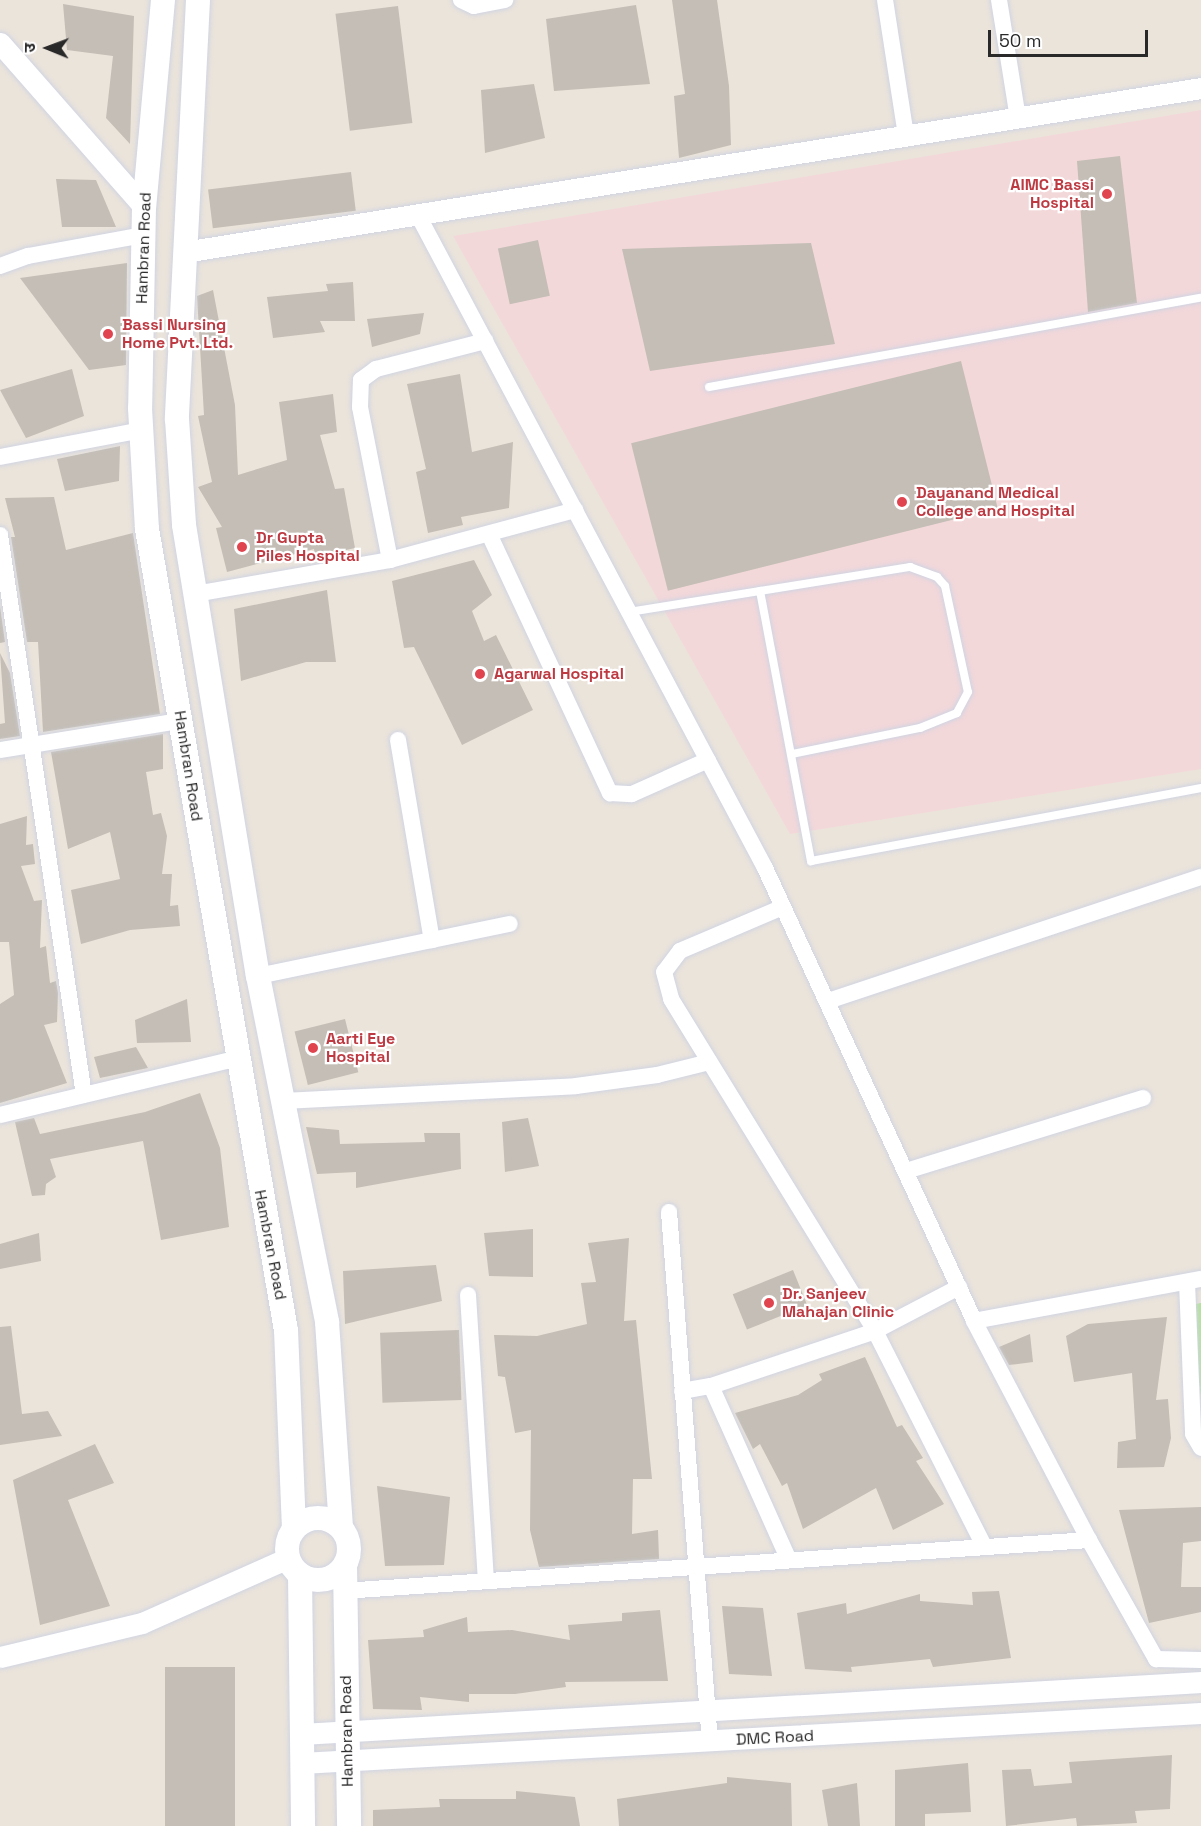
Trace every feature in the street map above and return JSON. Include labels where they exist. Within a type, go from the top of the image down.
[{"type":"main road","name":"Hambran Road","points":[[163,0],[144,207],[141,430],[147,529],[236,1059],[286,1330],[294,1528]]},
{"type":"main road","points":[[198,0],[177,419],[184,525],[258,976],[327,1322],[341,1527],[349,1545],[345,1565],[329,1578],[294,1566]]},
{"type":"main road","points":[[303,1826],[294,1528],[312,1518],[341,1527]]},
{"type":"main road","name":"Hambran Road","points":[[345,1565],[343,1591],[349,1826]]},
{"type":"street","points":[[461,0],[474,6],[505,0]]},
{"type":"street","points":[[885,0],[906,136]]},
{"type":"street","points":[[999,0],[1018,118]]},
{"type":"street","points":[[0,43],[144,207]]},
{"type":"street","points":[[184,252],[418,217],[1201,88]]},
{"type":"street","points":[[418,217],[708,760],[783,907],[974,1321],[1089,1540],[1156,1659],[1201,1660]]},
{"type":"street","points":[[0,266],[28,256],[144,235]]},
{"type":"street","points":[[390,560],[360,407],[361,380],[376,369],[485,341]]},
{"type":"street","points":[[0,457],[141,430]]},
{"type":"street","points":[[195,594],[390,560],[490,536],[575,510]]},
{"type":"street","points":[[0,535],[84,1095]]},
{"type":"street","points":[[490,536],[610,793],[632,794],[708,760]]},
{"type":"street","points":[[0,750],[180,721]]},
{"type":"street","points":[[398,740],[432,940]]},
{"type":"street","points":[[828,1001],[1201,876]]},
{"type":"street","points":[[783,907],[689,946],[668,962],[664,972],[671,999],[874,1331],[984,1546]]},
{"type":"street","points":[[258,976],[510,924]]},
{"type":"street","points":[[0,1115],[236,1059]]},
{"type":"street","points":[[283,1101],[576,1086],[657,1075],[709,1062]]},
{"type":"street","points":[[906,1171],[1143,1098]]},
{"type":"street","points":[[669,1212],[694,1564],[710,1742]]},
{"type":"street","points":[[974,1321],[1194,1280],[1192,1434],[1201,1448]]},
{"type":"street","points":[[682,1391],[711,1386],[874,1331],[959,1287]]},
{"type":"street","points":[[468,1295],[486,1579]]},
{"type":"street","points":[[711,1386],[788,1558]]},
{"type":"street","points":[[343,1591],[694,1564],[1089,1540]]},
{"type":"street","points":[[0,1657],[142,1623],[294,1566]]},
{"type":"street","points":[[301,1734],[1201,1682]]},
{"type":"street","name":"DMC Road","points":[[301,1763],[1201,1713]]},
{"type":"lane","points":[[709,387],[1201,298]]},
{"type":"lane","points":[[628,612],[910,567],[926,569],[945,586],[957,632],[968,692],[957,713],[920,728],[792,754]]},
{"type":"lane","points":[[760,591],[811,861],[1201,788]]},
{"type":"shaded area","name":"Dayanand Medical College and Hospital","points":[[1201,110],[1201,769],[790,834],[453,236]]},
{"type":"green space","points":[[1201,1303],[1201,1399],[1191,1305]]},
{"type":"building","points":[[672,0],[717,0],[729,86],[731,145],[679,158],[674,96],[685,94]]},
{"type":"building","points":[[63,4],[134,16],[130,144],[106,118],[113,56],[67,50]]},
{"type":"building","points":[[636,5],[650,84],[554,91],[546,19]]},
{"type":"building","points":[[398,6],[412,123],[350,131],[335,14]]},
{"type":"building","points":[[534,84],[545,138],[485,153],[481,90]]},
{"type":"building","points":[[1120,156],[1137,303],[1088,312],[1077,161]]},
{"type":"building","points":[[351,172],[356,211],[213,228],[208,190]]},
{"type":"building","points":[[56,179],[96,180],[116,227],[62,227]]},
{"type":"building","points":[[538,240],[550,296],[510,304],[498,249]]},
{"type":"building","points":[[811,243],[835,344],[650,371],[622,249]]},
{"type":"building","points":[[127,263],[126,365],[89,370],[20,278]]},
{"type":"building","points":[[353,282],[355,321],[320,321],[325,332],[273,338],[267,297],[328,291],[326,284]]},
{"type":"building","points":[[213,290],[235,405],[238,475],[287,460],[279,402],[333,394],[337,432],[320,435],[335,489],[344,488],[355,548],[315,557],[314,549],[227,572],[216,528],[222,527],[198,487],[212,482],[198,416],[204,415],[197,296]]},
{"type":"building","points":[[424,313],[420,334],[372,347],[367,319]]},
{"type":"building","points":[[961,361],[998,508],[668,591],[631,443]]},
{"type":"building","points":[[72,369],[84,416],[26,438],[0,390]]},
{"type":"building","points":[[460,374],[472,452],[513,442],[509,508],[461,517],[463,525],[428,533],[416,472],[426,469],[407,384]]},
{"type":"building","points":[[120,446],[119,481],[65,491],[57,459]]},
{"type":"building","points":[[54,497],[66,550],[133,533],[160,714],[43,732],[38,642],[27,642],[11,537],[15,537],[5,498]]},
{"type":"building","points":[[474,560],[492,595],[472,611],[484,641],[496,635],[533,710],[462,745],[414,647],[404,648],[392,581]]},
{"type":"building","points":[[327,590],[336,662],[306,662],[241,681],[234,609]]},
{"type":"building","points":[[0,606],[5,642],[0,643]]},
{"type":"building","points":[[0,653],[10,673],[20,736],[0,739],[0,724],[5,723]]},
{"type":"building","points":[[163,734],[163,769],[146,772],[153,815],[161,813],[167,836],[162,874],[172,874],[170,906],[178,905],[180,926],[130,930],[81,944],[71,890],[120,879],[110,832],[68,849],[51,752]]},
{"type":"building","points":[[27,816],[26,845],[33,844],[35,864],[21,866],[34,901],[42,900],[40,948],[46,946],[50,983],[56,981],[58,993],[57,1022],[44,1025],[67,1083],[0,1103],[0,1004],[14,995],[9,942],[0,942],[0,824]]},
{"type":"building","points":[[187,999],[191,1042],[137,1043],[135,1020]]},
{"type":"building","points":[[345,1019],[358,1072],[308,1085],[295,1032]]},
{"type":"building","points":[[136,1047],[148,1068],[100,1078],[94,1057]]},
{"type":"building","points":[[200,1093],[220,1148],[229,1227],[161,1240],[143,1141],[50,1159],[56,1177],[46,1184],[45,1195],[32,1196],[15,1122],[34,1118],[40,1134],[145,1112]]},
{"type":"building","points":[[528,1118],[539,1166],[505,1172],[502,1122]]},
{"type":"building","points":[[306,1127],[339,1130],[340,1144],[425,1142],[424,1133],[460,1133],[461,1169],[356,1188],[356,1172],[317,1174]]},
{"type":"building","points":[[533,1229],[533,1277],[489,1276],[484,1233]]},
{"type":"building","points":[[39,1233],[41,1261],[0,1269],[0,1244]]},
{"type":"building","points":[[629,1238],[624,1321],[636,1320],[652,1479],[633,1479],[632,1534],[658,1530],[659,1559],[539,1567],[530,1530],[531,1430],[515,1433],[505,1377],[498,1376],[494,1335],[537,1336],[587,1324],[581,1283],[596,1282],[588,1243]]},
{"type":"building","points":[[436,1265],[442,1301],[345,1324],[343,1271]]},
{"type":"building","points":[[793,1270],[807,1305],[747,1330],[733,1294]]},
{"type":"building","points":[[1167,1317],[1156,1400],[1168,1399],[1171,1438],[1164,1467],[1117,1468],[1118,1442],[1136,1439],[1132,1373],[1074,1382],[1066,1336],[1088,1324]]},
{"type":"building","points":[[11,1326],[22,1414],[48,1411],[62,1436],[0,1445],[0,1327]]},
{"type":"building","points":[[459,1330],[461,1400],[382,1403],[380,1333]]},
{"type":"building","points":[[1030,1334],[1033,1362],[1009,1365],[999,1347]]},
{"type":"building","points":[[865,1357],[897,1427],[902,1425],[923,1458],[916,1461],[944,1504],[893,1530],[876,1488],[803,1529],[787,1483],[782,1486],[760,1444],[753,1449],[735,1413],[798,1395],[822,1380],[819,1374]]},
{"type":"building","points":[[95,1444],[114,1483],[68,1500],[110,1606],[40,1625],[13,1480]]},
{"type":"building","points":[[377,1486],[450,1497],[444,1565],[385,1566]]},
{"type":"building","points":[[1201,1507],[1201,1541],[1183,1543],[1181,1587],[1201,1587],[1201,1612],[1149,1623],[1119,1510]]},
{"type":"building","points":[[999,1591],[1011,1658],[933,1667],[930,1659],[851,1667],[852,1672],[805,1669],[797,1613],[846,1603],[847,1614],[920,1594],[920,1601],[973,1605],[972,1592]]},
{"type":"building","points":[[722,1606],[763,1608],[772,1676],[729,1674]]},
{"type":"building","points":[[660,1610],[668,1681],[565,1682],[566,1687],[515,1694],[469,1694],[469,1702],[420,1697],[422,1710],[373,1709],[368,1640],[424,1637],[423,1630],[467,1617],[468,1632],[512,1630],[570,1640],[568,1625],[622,1621],[622,1613]]},
{"type":"building","points":[[165,1667],[235,1667],[235,1826],[165,1826]]},
{"type":"building","points":[[1172,1755],[1170,1809],[1135,1811],[1137,1823],[1077,1826],[1076,1818],[1006,1826],[1002,1770],[1031,1769],[1034,1786],[1072,1783],[1069,1762]]},
{"type":"building","points":[[968,1763],[971,1812],[925,1814],[925,1826],[895,1826],[895,1770]]},
{"type":"building","points":[[727,1777],[791,1783],[792,1826],[619,1826],[617,1799],[727,1783]]},
{"type":"building","points":[[857,1783],[860,1826],[828,1826],[822,1790]]},
{"type":"building","points":[[516,1791],[575,1797],[580,1826],[373,1826],[373,1810],[440,1807],[439,1799],[516,1799]]},
{"type":"place","name":"AIMC Bassi Hospital","points":[[1107,194]]},
{"type":"place","name":"Bassi Nursing Home Pvt. Ltd.","points":[[108,334]]},
{"type":"place","name":"Dayanand Medical College and Hospital","points":[[902,502]]},
{"type":"place","name":"Dr Gupta Piles Hospital","points":[[242,547]]},
{"type":"place","name":"Agarwal Hospital","points":[[480,674]]},
{"type":"place","name":"Aarti Eye Hospital","points":[[313,1048]]},
{"type":"place","name":"Dr. Sanjeev Mahajan Clinic","points":[[769,1303]]}]
